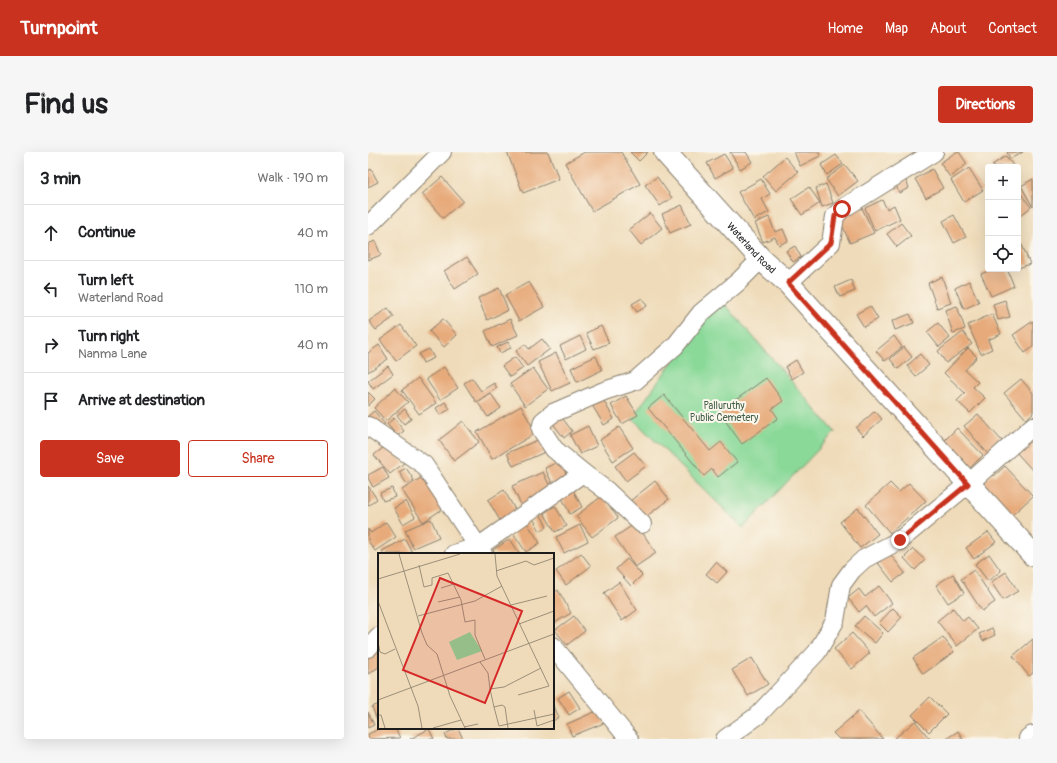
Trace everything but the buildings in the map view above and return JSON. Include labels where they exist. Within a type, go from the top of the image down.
[{"type":"main road","name":"Waterland Road","points":[[665,152],[761,259],[788,283],[1033,555]]},
{"type":"street","points":[[368,226],[442,152]]},
{"type":"street","points":[[788,283],[831,243],[835,216],[842,209],[934,152]]},
{"type":"street","points":[[642,524],[607,491],[554,449],[541,429],[543,421],[553,413],[604,391],[635,381],[675,346],[701,313],[738,282],[761,259]]},
{"type":"street","points":[[368,426],[424,465],[480,551]]},
{"type":"street","points":[[725,739],[757,716],[817,652],[835,620],[841,585],[852,570],[864,559],[900,540],[968,484],[1033,426]]},
{"type":"street","points":[[463,553],[480,551],[583,473]]},
{"type":"street","points":[[554,647],[629,739]]},
{"type":"green space","name":"Palluruthy Public Cemetery","points":[[719,297],[835,432],[743,528],[632,418]]},
{"type":"route","points":[[842,209],[835,216],[831,243],[788,283],[968,484],[900,540]]}]
